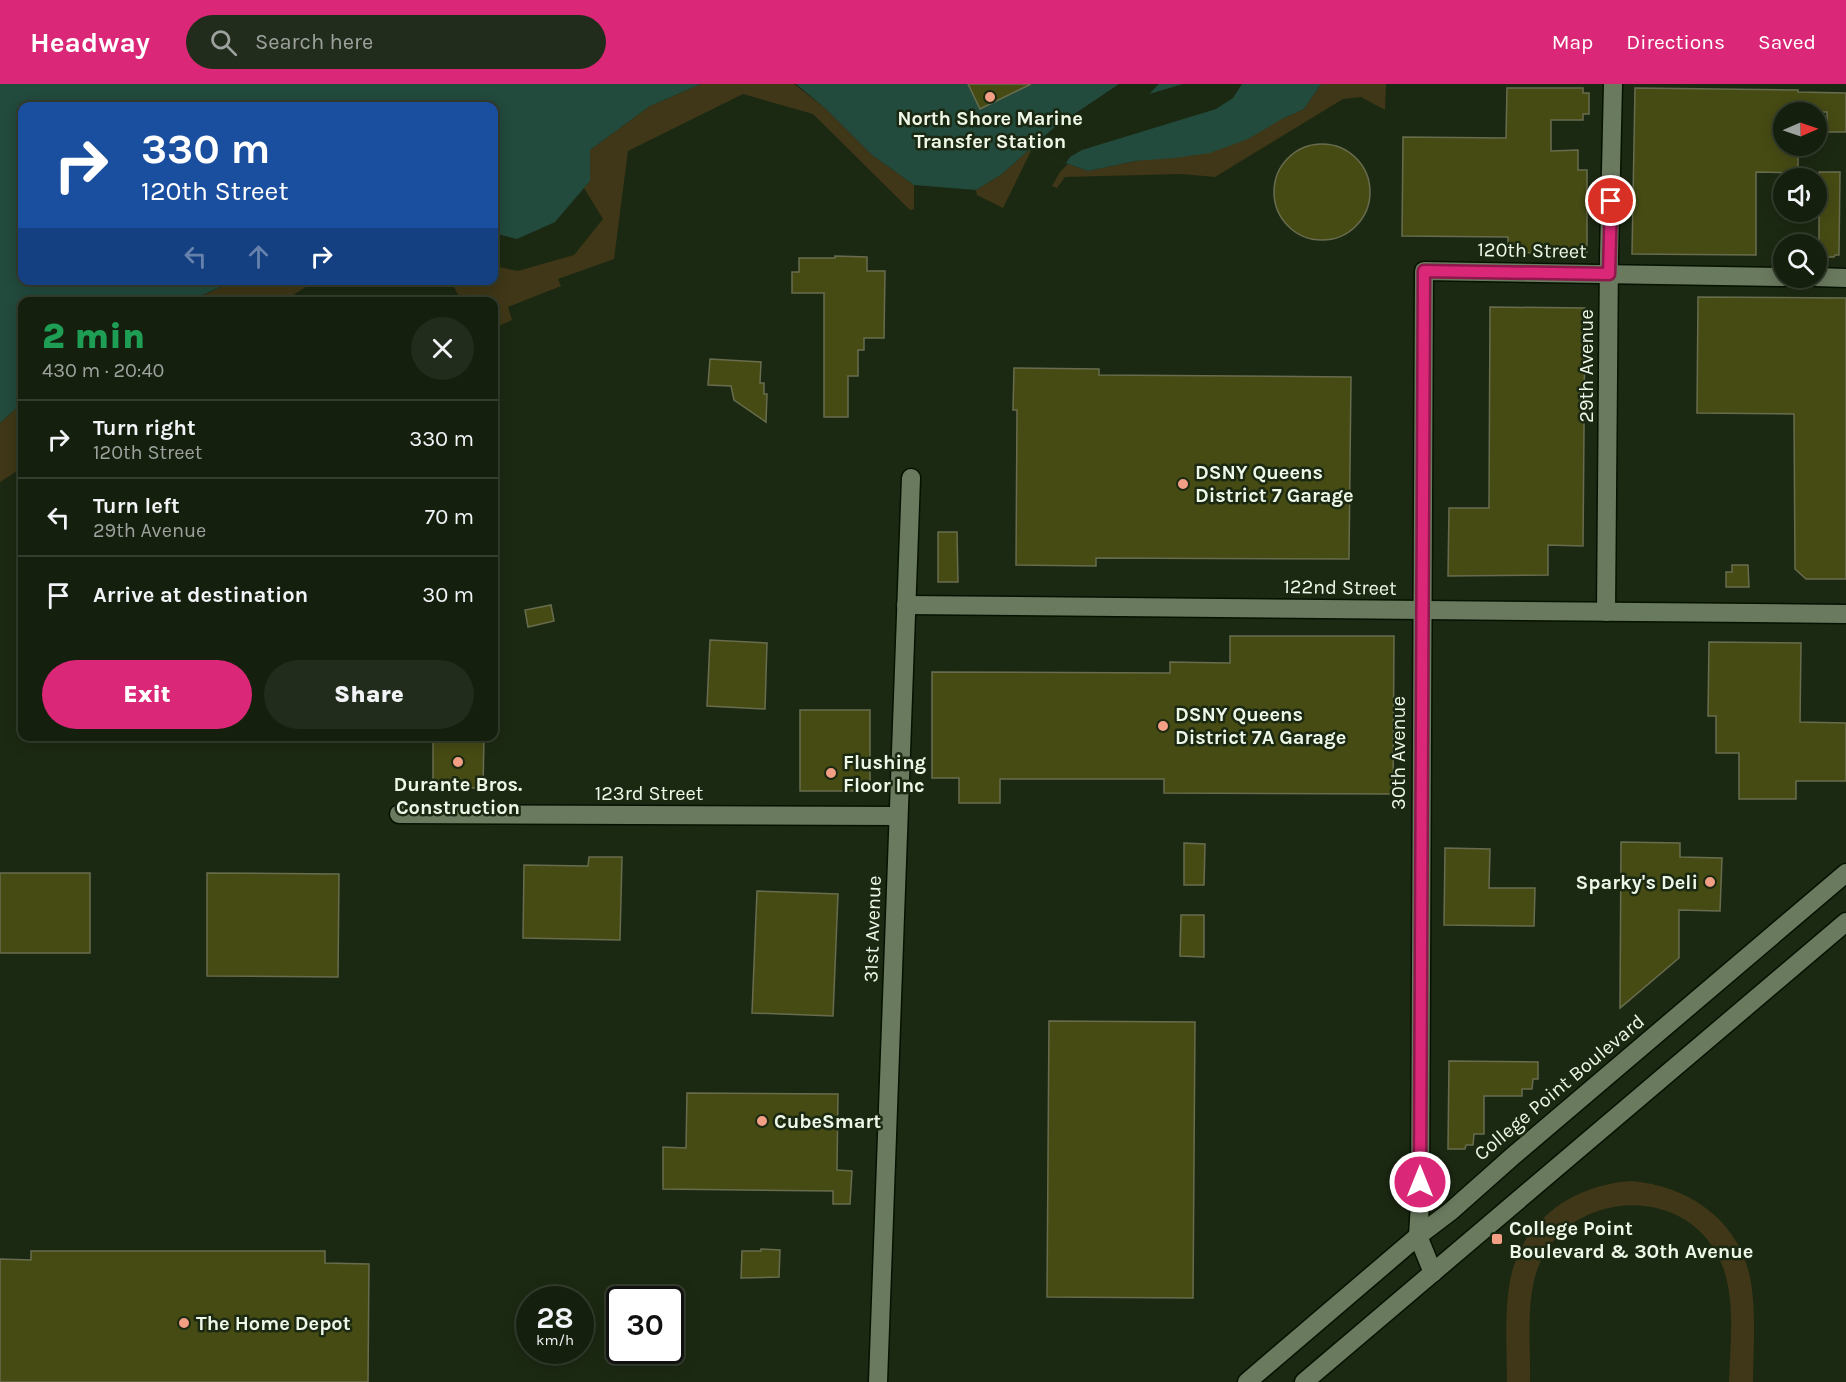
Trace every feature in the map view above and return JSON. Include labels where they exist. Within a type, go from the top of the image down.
[{"type":"street","name":"29th Avenue","points":[[1606,612],[1613,84]]},
{"type":"street","name":"120th Street","points":[[1424,271],[1773,277]]},
{"type":"street","name":"30th Avenue","points":[[1418,1236],[1424,271]]},
{"type":"street","points":[[1827,278],[1846,278]]},
{"type":"street","name":"31st Avenue","points":[[878,1382],[911,478]]},
{"type":"street","name":"122nd Street","points":[[906,605],[1846,614]]},
{"type":"street","name":"123rd Street","points":[[399,814],[898,816]]},
{"type":"street","name":"College Point Boulevard","points":[[1247,1382],[1846,873]]},
{"type":"street","points":[[1304,1382],[1846,922]]},
{"type":"street","points":[[1418,1236],[1433,1273]]},
{"type":"shaded area","points":[[0,84],[701,84],[650,106],[590,150],[590,181],[555,222],[517,239],[498,234],[498,102],[18,102],[18,285],[225,285],[198,297],[18,297],[18,407],[0,423]]},
{"type":"shaded area","points":[[701,84],[794,84],[825,108],[872,155],[914,185],[914,209],[910,210],[813,114],[743,94],[628,151],[614,259],[558,279],[561,286],[508,307],[512,320],[498,326],[498,297],[459,297],[453,285],[498,285],[498,267],[518,271],[574,255],[603,219],[584,188],[590,181],[590,150],[650,106]]},
{"type":"shaded area","points":[[796,84],[1321,84],[1304,109],[1248,139],[1210,153],[1135,161],[1088,171],[1029,150],[1002,174],[976,190],[914,185],[872,155],[825,108]]},
{"type":"shaded area","points":[[1321,84],[1386,84],[1385,110],[1361,97],[1343,99],[1215,177],[1181,174],[1065,177],[1057,188],[1052,186],[1068,164],[1088,171],[1153,159],[1282,119],[1304,109]]},
{"type":"shaded area","points":[[1029,150],[1031,151],[1003,208],[977,195],[976,190],[1002,174]]},
{"type":"shaded area","points":[[225,285],[309,285],[290,297],[200,297]]},
{"type":"shaded area","points":[[18,407],[18,471],[0,482],[0,423]]},
{"type":"shaded area","points":[[1631,1181],[1654,1184],[1695,1201],[1727,1228],[1739,1246],[1752,1290],[1753,1382],[1729,1382],[1731,1308],[1729,1293],[1722,1265],[1707,1239],[1685,1220],[1659,1209],[1631,1205],[1603,1209],[1577,1221],[1555,1239],[1539,1265],[1532,1292],[1530,1382],[1507,1382],[1508,1293],[1516,1260],[1525,1241],[1552,1210],[1570,1199],[1609,1184]]},
{"type":"pier","points":[[1119,84],[1159,84],[1149,94],[1183,84],[1242,84],[1233,98],[1216,109],[1082,150],[1070,157],[1066,163],[1031,151],[1037,142],[1055,127]]},
{"type":"building","name":"North Shore Marine Transfer Station","points":[[968,84],[1031,84],[980,109]]},
{"type":"building","points":[[1507,88],[1583,88],[1583,93],[1589,93],[1589,114],[1583,114],[1583,120],[1551,120],[1551,151],[1578,150],[1578,170],[1587,170],[1587,252],[1508,253],[1508,237],[1402,236],[1403,137],[1506,138]]},
{"type":"building","points":[[1635,88],[1798,90],[1798,92],[1846,93],[1846,132],[1827,132],[1827,102],[1773,102],[1773,156],[1798,156],[1798,168],[1773,168],[1773,172],[1756,172],[1756,255],[1632,254]]},
{"type":"building","points":[[1313,144],[1331,144],[1349,152],[1362,165],[1370,183],[1367,211],[1349,232],[1331,240],[1313,240],[1295,232],[1282,219],[1274,201],[1274,183],[1282,165],[1295,152]]},
{"type":"building","points":[[1827,172],[1840,172],[1839,255],[1827,257],[1827,234],[1819,234],[1819,222],[1827,222]]},
{"type":"building","points":[[835,256],[867,257],[867,271],[885,271],[884,338],[864,338],[864,350],[858,350],[858,376],[848,376],[848,417],[824,417],[824,293],[792,293],[792,272],[799,272],[799,258],[835,258]]},
{"type":"building","points":[[1698,297],[1846,298],[1846,579],[1806,579],[1795,569],[1794,414],[1697,413]]},
{"type":"building","points":[[1490,307],[1585,308],[1583,546],[1548,545],[1548,575],[1448,576],[1449,508],[1489,508]]},
{"type":"building","points":[[710,359],[761,362],[760,383],[764,383],[764,394],[767,394],[766,422],[734,400],[731,386],[708,385]]},
{"type":"building","name":"DSNY Queens District 7 Garage","points":[[1014,368],[1099,369],[1099,375],[1351,377],[1349,559],[1096,558],[1096,566],[1016,565],[1017,410],[1013,410]]},
{"type":"building","points":[[938,532],[957,532],[958,582],[938,582]]},
{"type":"building","points":[[1732,565],[1748,565],[1749,587],[1726,587],[1726,572],[1732,572]]},
{"type":"building","points":[[551,605],[554,621],[528,627],[525,610]]},
{"type":"building","name":"DSNY Queens District 7A Garage","points":[[1230,636],[1394,636],[1393,794],[1164,793],[1164,779],[1000,779],[1000,803],[959,803],[959,778],[932,778],[932,672],[1170,673],[1170,662],[1230,663]]},
{"type":"building","points":[[710,640],[767,643],[765,709],[707,706]]},
{"type":"building","points":[[1709,642],[1801,643],[1800,722],[1846,723],[1846,781],[1796,781],[1796,799],[1739,799],[1739,753],[1716,753],[1716,716],[1708,716]]},
{"type":"building","points":[[800,710],[870,710],[870,791],[800,791]]},
{"type":"building","name":"Durante Bros. Construction","points":[[433,741],[484,741],[483,788],[433,788]]},
{"type":"building","points":[[1621,842],[1680,843],[1680,857],[1722,858],[1720,911],[1679,910],[1679,958],[1620,1008]]},
{"type":"building","points":[[1184,843],[1205,844],[1204,885],[1184,885]]},
{"type":"building","points":[[1445,848],[1490,849],[1489,888],[1535,888],[1534,926],[1444,925]]},
{"type":"building","points":[[589,857],[622,857],[620,940],[523,938],[524,865],[588,866]]},
{"type":"building","points":[[0,873],[90,873],[90,953],[0,953]]},
{"type":"building","points":[[207,873],[339,874],[338,977],[207,976]]},
{"type":"building","points":[[757,891],[838,894],[833,1016],[752,1013]]},
{"type":"building","points":[[1181,915],[1204,915],[1204,957],[1180,956]]},
{"type":"building","points":[[1049,1021],[1195,1022],[1193,1298],[1047,1297]]},
{"type":"building","points":[[1449,1061],[1538,1062],[1538,1079],[1533,1079],[1532,1089],[1522,1089],[1522,1096],[1484,1096],[1484,1134],[1474,1134],[1473,1145],[1466,1145],[1465,1149],[1448,1149]]},
{"type":"building","name":"CubeSmart","points":[[687,1093],[838,1094],[837,1170],[852,1171],[850,1204],[833,1204],[833,1191],[663,1189],[663,1147],[686,1148]]},
{"type":"building","points":[[761,1249],[780,1250],[779,1277],[741,1278],[742,1251],[761,1251]]},
{"type":"building","name":"The Home Depot","points":[[31,1251],[325,1251],[325,1263],[369,1264],[368,1382],[0,1382],[0,1259],[31,1260]]},
{"type":"place","name":"North Shore Marine Transfer Station","points":[[990,97]]},
{"type":"place","name":"DSNY Queens District 7 Garage","points":[[1183,484]]},
{"type":"place","name":"DSNY Queens District 7A Garage","points":[[1163,726]]},
{"type":"place","name":"Durante Bros. Construction","points":[[458,762]]},
{"type":"place","name":"Flushing Floor Inc","points":[[831,773]]},
{"type":"place","name":"Sparky's Deli","points":[[1710,882]]},
{"type":"place","name":"CubeSmart","points":[[762,1121]]},
{"type":"place","name":"College Point Boulevard & 30th Avenue","points":[[1497,1239]]},
{"type":"place","name":"The Home Depot","points":[[184,1323]]},
{"type":"route","points":[[1420,1182],[1424,271],[1609,274],[1611,201]]}]
